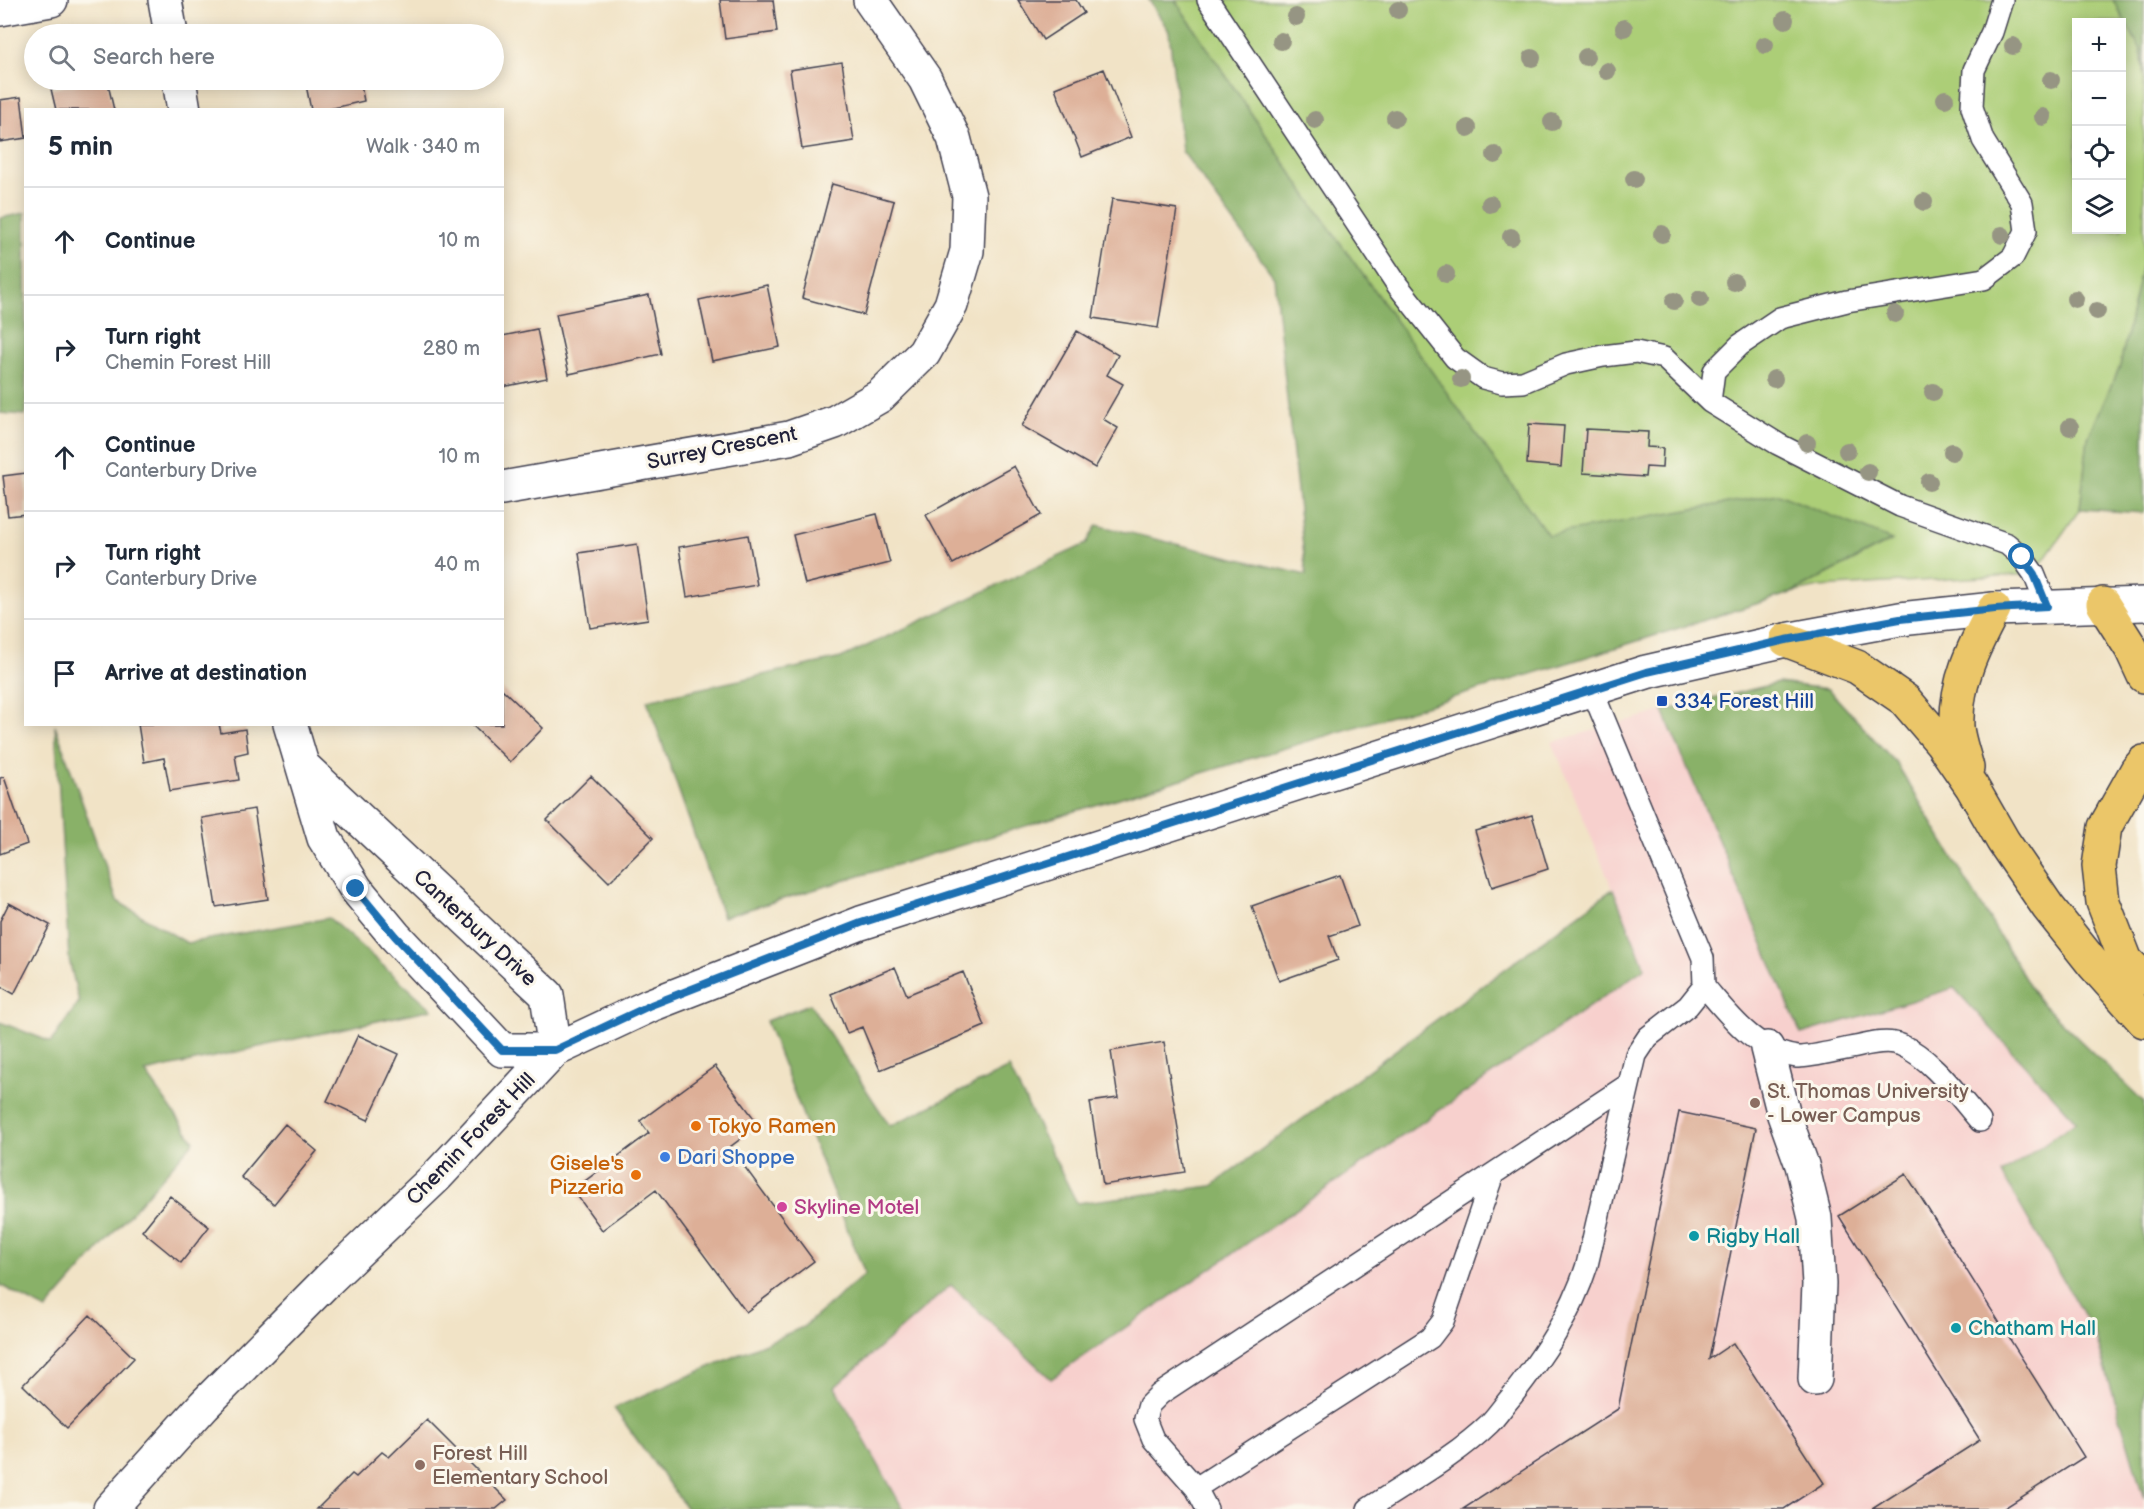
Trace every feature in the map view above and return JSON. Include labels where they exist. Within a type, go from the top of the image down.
[{"type":"highway","points":[[2103,604],[2131,648],[2144,676]]},
{"type":"highway","points":[[1972,787],[1957,728],[1961,680],[1976,643],[1995,609]]},
{"type":"highway","points":[[1786,640],[1857,667],[1905,700],[1941,742],[1972,787],[2003,841],[2048,907],[2094,965],[2144,1021]]},
{"type":"highway","points":[[2142,760],[2105,827],[2099,866],[2103,902],[2126,961],[2144,978]]},
{"type":"street","points":[[0,9],[51,0]]},
{"type":"street","points":[[165,0],[169,24]]},
{"type":"street","name":"Surrey Crescent","points":[[504,488],[789,438],[835,422],[880,396],[924,353],[951,305],[967,250],[969,196],[954,138],[925,79],[870,0]]},
{"type":"street","points":[[181,90],[184,108]]},
{"type":"street","name":"Chemin Forest Hill","points":[[110,1509],[204,1405],[328,1280],[438,1176],[555,1050],[651,1005],[861,923],[1647,672],[1786,640],[1900,619],[1995,609],[2144,604]]},
{"type":"street","points":[[291,726],[324,838],[356,889],[395,936],[502,1050],[555,1050]]},
{"type":"street","name":"Canterbury Drive","points":[[303,767],[547,995],[555,1050]]},
{"type":"street","points":[[1767,1048],[1784,1115],[1802,1165],[1815,1218],[1819,1284],[1815,1379]]},
{"type":"lane","points":[[1208,0],[1398,286],[1455,358],[1482,378],[1502,383],[1523,382],[1566,364],[1636,352],[1664,358],[1710,402],[1778,444],[1900,506],[2007,544],[2022,557],[2034,574],[2047,606]]},
{"type":"lane","points":[[1710,402],[1714,371],[1740,345],[1780,318],[1847,301],[1984,279],[2013,256],[2026,231],[2022,203],[1983,140],[1972,107],[1974,70],[1992,32],[2002,0]]},
{"type":"lane","points":[[1592,690],[1703,958],[1704,986],[1742,1029],[1767,1048],[1799,1057],[1874,1043],[1899,1044],[1916,1053],[1941,1076],[1980,1121]]},
{"type":"lane","points":[[1368,1509],[1450,1454],[1489,1424],[1535,1367],[1560,1329],[1578,1294],[1587,1265],[1636,1055],[1648,1037],[1688,1006],[1704,986]]},
{"type":"lane","points":[[1207,1509],[1196,1488],[1153,1439],[1145,1419],[1149,1405],[1160,1394],[1629,1084]]},
{"type":"lane","points":[[1196,1488],[1430,1338],[1443,1321],[1447,1311],[1493,1174]]},
{"type":"shaded area","name":"St. Thomas University - Lower Campus","points":[[1663,711],[1801,1034],[1954,988],[2076,1121],[2002,1174],[2096,1337],[2144,1499],[2144,1509],[903,1509],[835,1387],[952,1284],[1051,1378],[1645,968],[1552,742]]},
{"type":"green space","points":[[1149,0],[1175,0],[1304,192],[1548,535],[1778,494],[1892,540],[1791,593],[1548,669],[723,917],[647,700],[841,658],[1086,544],[1097,525],[1306,575],[1274,277],[1182,151],[1169,31]]},
{"type":"green space","points":[[1175,0],[2113,0],[2123,18],[2072,18],[2072,234],[2126,234],[2126,23],[2141,50],[2144,79],[2144,256],[2120,366],[2088,438],[2080,509],[2034,574],[1819,587],[1791,593],[1891,541],[1778,494],[1548,536],[1304,192]]},
{"type":"green space","points":[[2113,0],[2144,0],[2144,79],[2141,50],[2126,23],[2126,18],[2123,18]]},
{"type":"green space","points":[[24,213],[24,415],[0,413],[0,218]]},
{"type":"green space","points":[[2144,256],[2144,513],[2080,509],[2088,438],[2120,366]]},
{"type":"green space","points":[[1778,683],[1828,689],[1897,764],[2037,999],[2144,1102],[2144,1499],[2096,1337],[2002,1174],[2076,1121],[1954,988],[1801,1034],[1663,711]]},
{"type":"green space","points":[[55,726],[117,901],[187,943],[329,918],[432,1009],[145,1072],[194,1141],[46,1310],[0,1285],[0,1022],[51,1042],[79,1002],[69,959]]},
{"type":"green space","points":[[1613,889],[1645,968],[1051,1379],[951,1285],[835,1387],[903,1509],[687,1509],[614,1408],[803,1327],[865,1274],[766,1021],[810,1004],[890,1126],[1009,1068],[1077,1203],[1212,1186]]},
{"type":"building","points":[[720,0],[773,0],[777,32],[725,39]]},
{"type":"building","points":[[1018,0],[1076,0],[1084,13],[1043,40]]},
{"type":"building","points":[[842,62],[854,141],[802,149],[790,70]]},
{"type":"building","points":[[1104,69],[1131,137],[1082,157],[1055,88]]},
{"type":"building","points":[[51,90],[109,90],[114,108],[56,108]]},
{"type":"building","points":[[307,90],[362,90],[364,101],[334,108],[311,108]]},
{"type":"building","points":[[21,97],[24,138],[0,142],[0,100]]},
{"type":"building","points":[[832,184],[894,201],[864,315],[802,298]]},
{"type":"building","points":[[1112,199],[1177,209],[1158,328],[1093,318]]},
{"type":"building","points":[[767,285],[780,347],[712,361],[699,300]]},
{"type":"building","points":[[649,295],[661,354],[569,374],[556,314]]},
{"type":"building","points":[[537,329],[547,378],[504,387],[504,336]]},
{"type":"building","points":[[1077,331],[1118,355],[1107,375],[1123,384],[1103,419],[1118,428],[1095,468],[1022,426]]},
{"type":"building","points":[[1529,424],[1564,426],[1561,467],[1527,464]]},
{"type":"building","points":[[1586,429],[1648,432],[1647,447],[1663,448],[1662,468],[1646,467],[1645,477],[1583,473]]},
{"type":"building","points":[[1014,466],[1041,515],[953,564],[926,515]]},
{"type":"building","points":[[24,473],[24,514],[8,516],[3,476]]},
{"type":"building","points":[[877,514],[890,563],[805,584],[793,535]]},
{"type":"building","points":[[748,535],[757,585],[687,597],[679,547]]},
{"type":"building","points":[[637,544],[648,619],[590,628],[579,553]]},
{"type":"building","points":[[504,691],[543,728],[510,762],[473,726],[504,726]]},
{"type":"building","points":[[138,726],[219,726],[221,733],[245,729],[248,752],[235,755],[239,780],[170,791],[164,758],[144,762]]},
{"type":"building","points":[[591,776],[653,838],[609,882],[547,820]]},
{"type":"building","points":[[4,777],[27,844],[0,854],[0,778]]},
{"type":"building","points":[[254,809],[268,899],[216,907],[202,818]]},
{"type":"building","points":[[1532,815],[1548,869],[1492,887],[1475,831]]},
{"type":"building","points":[[1340,875],[1358,926],[1329,936],[1338,960],[1279,981],[1252,906]]},
{"type":"building","points":[[9,903],[50,925],[14,994],[0,986],[0,921]]},
{"type":"building","points":[[895,967],[907,995],[963,972],[985,1026],[880,1070],[862,1027],[847,1033],[831,994]]},
{"type":"building","points":[[358,1035],[399,1054],[368,1120],[327,1101]]},
{"type":"building","points":[[1164,1042],[1185,1172],[1103,1185],[1090,1102],[1118,1098],[1111,1051]]},
{"type":"building","points":[[715,1066],[759,1125],[730,1147],[814,1261],[746,1312],[656,1190],[602,1230],[573,1190],[649,1133],[640,1121]]},
{"type":"building","name":"Rigby Hall","points":[[1679,1112],[1756,1128],[1709,1359],[1733,1343],[1824,1483],[1784,1509],[1463,1509],[1618,1409]]},
{"type":"building","points":[[285,1124],[317,1151],[274,1204],[241,1177]]},
{"type":"building","name":"Chatham Hall","points":[[1906,1174],[2084,1457],[2003,1509],[1872,1509],[1980,1440],[1839,1216]]},
{"type":"building","points":[[170,1196],[209,1227],[181,1263],[142,1231]]},
{"type":"building","points":[[90,1315],[134,1358],[67,1428],[23,1385]]},
{"type":"building","name":"Forest Hill Elementary School","points":[[427,1420],[507,1500],[496,1509],[317,1509],[352,1474],[356,1477],[382,1452],[389,1457]]},
{"type":"place","name":"334 Forest Hill","points":[[1662,701]]},
{"type":"place","name":"St. Thomas University - Lower Campus","points":[[1755,1103]]},
{"type":"place","name":"Tokyo Ramen","points":[[696,1126]]},
{"type":"place","name":"Dari Shoppe","points":[[665,1157]]},
{"type":"place","name":"Gisele's Pizzeria","points":[[636,1175]]},
{"type":"place","name":"Skyline Motel","points":[[782,1207]]},
{"type":"place","name":"Rigby Hall","points":[[1694,1236]]},
{"type":"place","name":"Chatham Hall","points":[[1956,1328]]},
{"type":"place","name":"Forest Hill Elementary School","points":[[420,1465]]},
{"type":"route","points":[[356,889],[395,936],[497,1046],[502,1050],[555,1050],[651,1005],[861,923],[1647,672],[1786,640],[1900,619],[2047,606],[2034,574],[2022,557]]}]
